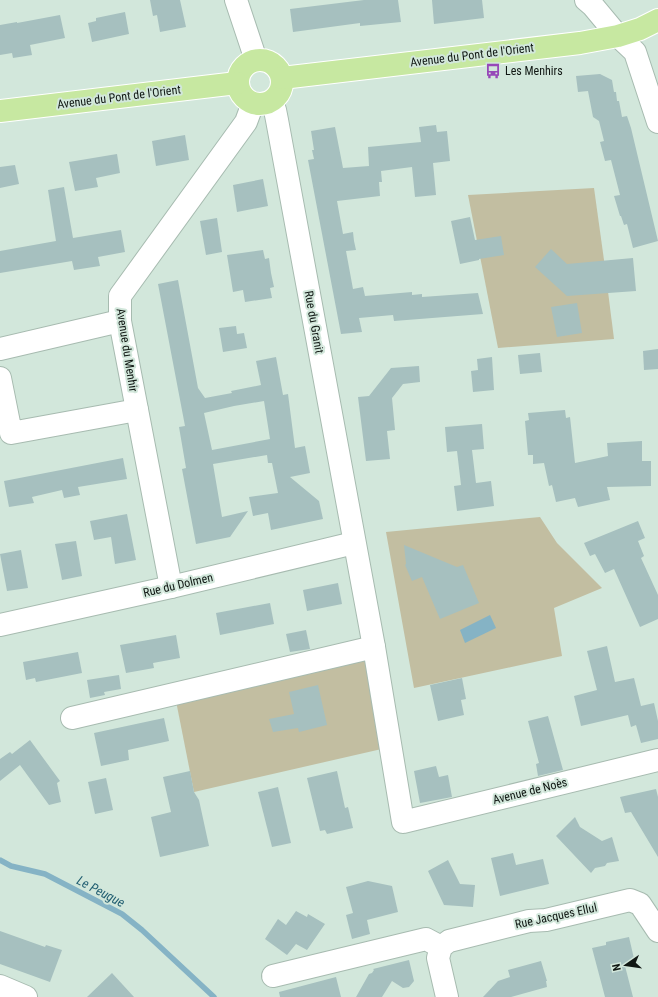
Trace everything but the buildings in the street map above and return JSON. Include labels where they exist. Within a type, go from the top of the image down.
[{"type":"main road","name":"Avenue du Pont de l'Orient","points":[[282,78],[580,43],[618,36],[640,29],[658,20]]},
{"type":"main road","points":[[263,59],[269,61],[279,71],[282,78],[282,84],[277,97],[262,102],[248,101],[240,93],[237,83],[240,70],[250,62],[263,59]]},
{"type":"main road","name":"Avenue du Pont de l'Orient","points":[[0,111],[237,83]]},
{"type":"street","points":[[236,0],[256,60]]},
{"type":"street","points":[[586,0],[593,6],[618,36],[635,52],[658,122]]},
{"type":"street","name":"Avenue du Menhir","points":[[171,587],[120,321],[120,296],[262,102]]},
{"type":"street","name":"Rue du Granit","points":[[262,102],[275,110],[277,120],[374,647],[403,822]]},
{"type":"street","points":[[0,349],[120,321]]},
{"type":"street","points":[[0,378],[11,433],[137,410]]},
{"type":"street","name":"Rue du Dolmen","points":[[0,625],[171,587],[354,543]]},
{"type":"street","points":[[72,718],[374,647]]},
{"type":"street","name":"Avenue de Noès","points":[[403,822],[658,760]]},
{"type":"street","name":"Rue Jacques Ellul","points":[[441,947],[449,941],[529,921],[546,920],[630,900],[640,904],[658,931]]},
{"type":"street","points":[[273,976],[426,940],[441,947],[438,958],[447,997]]},
{"type":"street","points":[[0,986],[26,997]]},
{"type":"shaded area","points":[[594,188],[614,339],[498,348],[468,195]]},
{"type":"shaded area","points":[[540,517],[557,543],[602,588],[554,608],[562,656],[414,688],[386,532]]},
{"type":"shaded area","points":[[370,657],[386,748],[194,792],[176,701]]},
{"type":"water","points":[[490,615],[496,628],[465,643],[460,630]]},
{"type":"waterway","name":"Le Peugue","points":[[0,860],[11,866],[45,874],[122,914],[142,930],[214,997]]},
{"type":"place","name":"Les Menhirs","points":[[493,71]]}]
